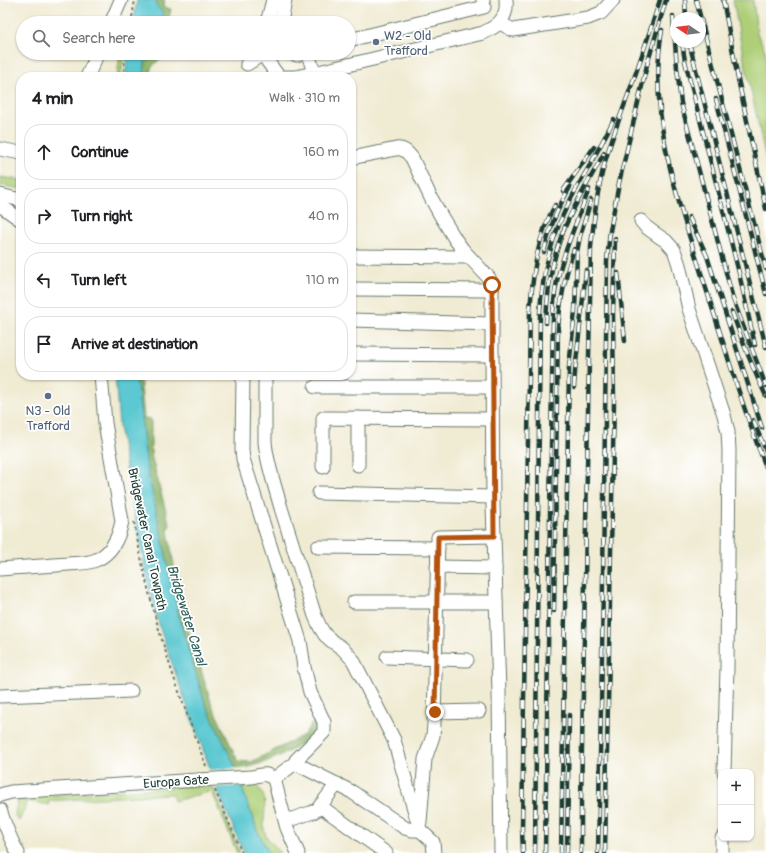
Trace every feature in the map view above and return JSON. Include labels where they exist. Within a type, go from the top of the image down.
[{"type":"street","points":[[114,16],[121,0]]},
{"type":"street","points":[[269,16],[273,0]]},
{"type":"street","points":[[282,16],[285,0]]},
{"type":"street","points":[[356,38],[484,8],[483,0]]},
{"type":"street","points":[[318,72],[483,33],[493,29],[500,23],[505,14],[507,4],[506,0]]},
{"type":"street","points":[[500,23],[513,30],[588,18],[601,13],[614,0]]},
{"type":"street","points":[[89,72],[95,60]]},
{"type":"street","points":[[247,64],[253,60]]},
{"type":"street","points":[[267,60],[275,72]]},
{"type":"street","points":[[310,60],[314,72]]},
{"type":"street","points":[[356,157],[400,148],[408,153],[412,158],[441,216],[455,239],[489,278],[492,285],[492,419],[488,458],[493,497],[499,692],[501,853]]},
{"type":"street","points":[[0,149],[16,152]]},
{"type":"street","points":[[0,195],[16,199]]},
{"type":"street","points":[[0,203],[4,208],[16,216]]},
{"type":"street","points":[[642,221],[646,227],[666,241],[674,250],[689,309],[724,415],[728,432],[727,668],[724,769]]},
{"type":"street","points":[[356,256],[470,257]]},
{"type":"street","points":[[356,289],[492,290]]},
{"type":"street","points":[[356,320],[492,324]]},
{"type":"street","points":[[356,354],[492,355]]},
{"type":"street","points":[[5,568],[84,563],[95,560],[104,555],[112,548],[117,540],[122,521],[106,423],[102,380]]},
{"type":"street","points":[[243,380],[243,459],[300,641],[310,692],[324,722],[324,732],[296,760],[295,763],[274,779],[293,843],[298,853]]},
{"type":"street","points":[[265,380],[264,415],[268,465],[315,616],[326,635],[342,648],[353,660],[394,740],[420,830],[433,842],[434,853]]},
{"type":"street","points":[[315,387],[492,387]]},
{"type":"street","points":[[323,467],[323,418],[492,419]]},
{"type":"street","points":[[358,418],[358,465]]},
{"type":"street","points":[[319,494],[493,497]]},
{"type":"street","points":[[420,830],[426,759],[433,736],[435,712],[438,537],[494,536]]},
{"type":"street","points":[[318,547],[438,548]]},
{"type":"street","points":[[437,567],[495,568]]},
{"type":"street","points":[[354,602],[496,602]]},
{"type":"street","points":[[387,658],[466,660]]},
{"type":"street","points":[[0,696],[131,691]]},
{"type":"street","points":[[435,712],[479,711]]},
{"type":"street","points":[[295,763],[352,792],[405,828],[420,830]]},
{"type":"street","name":"Europa Gate","points":[[0,795],[11,792],[252,777],[264,774],[269,775],[274,779]]},
{"type":"street","points":[[286,821],[318,809],[337,784]]},
{"type":"street","points":[[320,806],[386,853]]},
{"type":"street","points":[[0,810],[12,842],[18,853]]},
{"type":"street","points":[[722,841],[722,853]]},
{"type":"path","points":[[132,16],[135,0]]},
{"type":"path","points":[[124,72],[125,60]]},
{"type":"path","name":"Bridgewater Canal Towpath","points":[[134,521],[142,568],[160,633],[207,770]]},
{"type":"path","points":[[214,787],[242,853]]},
{"type":"green space","points":[[157,0],[165,0],[163,7],[171,9],[170,16],[162,16],[163,13],[156,5]]},
{"type":"green space","points":[[733,0],[753,0],[757,33],[765,50],[766,159],[743,54]]},
{"type":"green space","points":[[119,60],[123,60],[122,72],[118,72]]},
{"type":"green space","points":[[148,60],[159,60],[151,68],[151,72],[144,72],[145,62]]},
{"type":"green space","points":[[0,177],[16,179],[16,188],[0,185]]},
{"type":"green space","points":[[137,380],[140,380],[144,418],[151,419],[151,455],[170,526],[168,527],[168,531],[181,606],[212,705],[238,761],[251,762],[304,735],[315,719],[320,729],[289,752],[250,767],[236,768],[205,703],[181,625],[147,469]]},
{"type":"green space","points":[[200,785],[201,787],[213,787],[240,853],[237,853],[212,791],[174,801],[172,794],[48,801],[49,805],[28,801],[19,821],[15,816],[17,802],[24,797]]},
{"type":"green space","points":[[254,786],[263,793],[265,806],[264,828],[266,836],[280,853],[269,853],[256,828],[242,787]]},
{"type":"water","points":[[137,0],[157,0],[156,5],[163,13],[162,16],[134,16]]},
{"type":"water","points":[[127,60],[148,60],[145,62],[144,72],[126,72]]},
{"type":"water","points":[[115,380],[137,380],[147,469],[181,625],[205,703],[236,768],[256,828],[269,853],[244,853],[222,801],[161,632],[145,568],[119,426]]},
{"type":"pier","points":[[239,768],[245,786],[215,787],[209,770]]},
{"type":"railway","points":[[581,853],[591,247],[598,194],[605,162],[660,0]]},
{"type":"railway","points":[[598,853],[607,261],[610,231],[619,183],[647,65],[666,0]]},
{"type":"railway","points":[[685,0],[686,12]]},
{"type":"railway","points":[[696,0],[766,269]]},
{"type":"railway","points":[[723,0],[738,79],[766,209]]},
{"type":"railway","points":[[662,30],[658,64],[659,99],[663,133],[670,167],[689,235],[736,385],[766,467]]},
{"type":"railway","points":[[675,48],[681,103],[733,299],[766,386]]},
{"type":"railway","points":[[683,48],[739,273],[755,345]]},
{"type":"railway","points":[[691,48],[766,347]]},
{"type":"railway","points":[[716,99],[766,294]]},
{"type":"railway","points":[[535,853],[541,299],[549,254],[560,222],[570,200],[614,119]]},
{"type":"railway","points":[[563,191],[594,147]]},
{"type":"railway","points":[[546,323],[551,274],[560,238],[574,208],[604,153]]},
{"type":"railway","points":[[544,252],[554,218],[570,187]]},
{"type":"railway","points":[[545,853],[553,313],[556,288],[562,262],[589,189]]},
{"type":"railway","points":[[561,853],[569,367],[575,311],[577,252],[580,236],[591,200]]},
{"type":"railway","points":[[523,853],[522,829],[530,310],[534,269],[540,243],[555,205]]},
{"type":"railway","points":[[689,217],[707,256],[762,428]]},
{"type":"railway","points":[[605,853],[614,401],[613,315],[615,239]]},
{"type":"railway","points":[[554,611],[558,328],[563,288],[574,249]]},
{"type":"railway","points":[[574,387],[586,270]]},
{"type":"railway","points":[[618,273],[625,341]]},
{"type":"railway","points":[[732,312],[748,355],[766,396]]},
{"type":"railway","points":[[753,420],[766,451]]},
{"type":"railway","points":[[567,853],[569,715]]},
{"type":"place","name":"W2 - Old Trafford","points":[[376,42]]},
{"type":"place","name":"N3 - Old Trafford","points":[[48,396]]},
{"type":"route","points":[[435,712],[438,537],[494,536],[492,285]]},
{"type":"water label","name":"Bridgewater Canal","points":[[187,615]]}]
